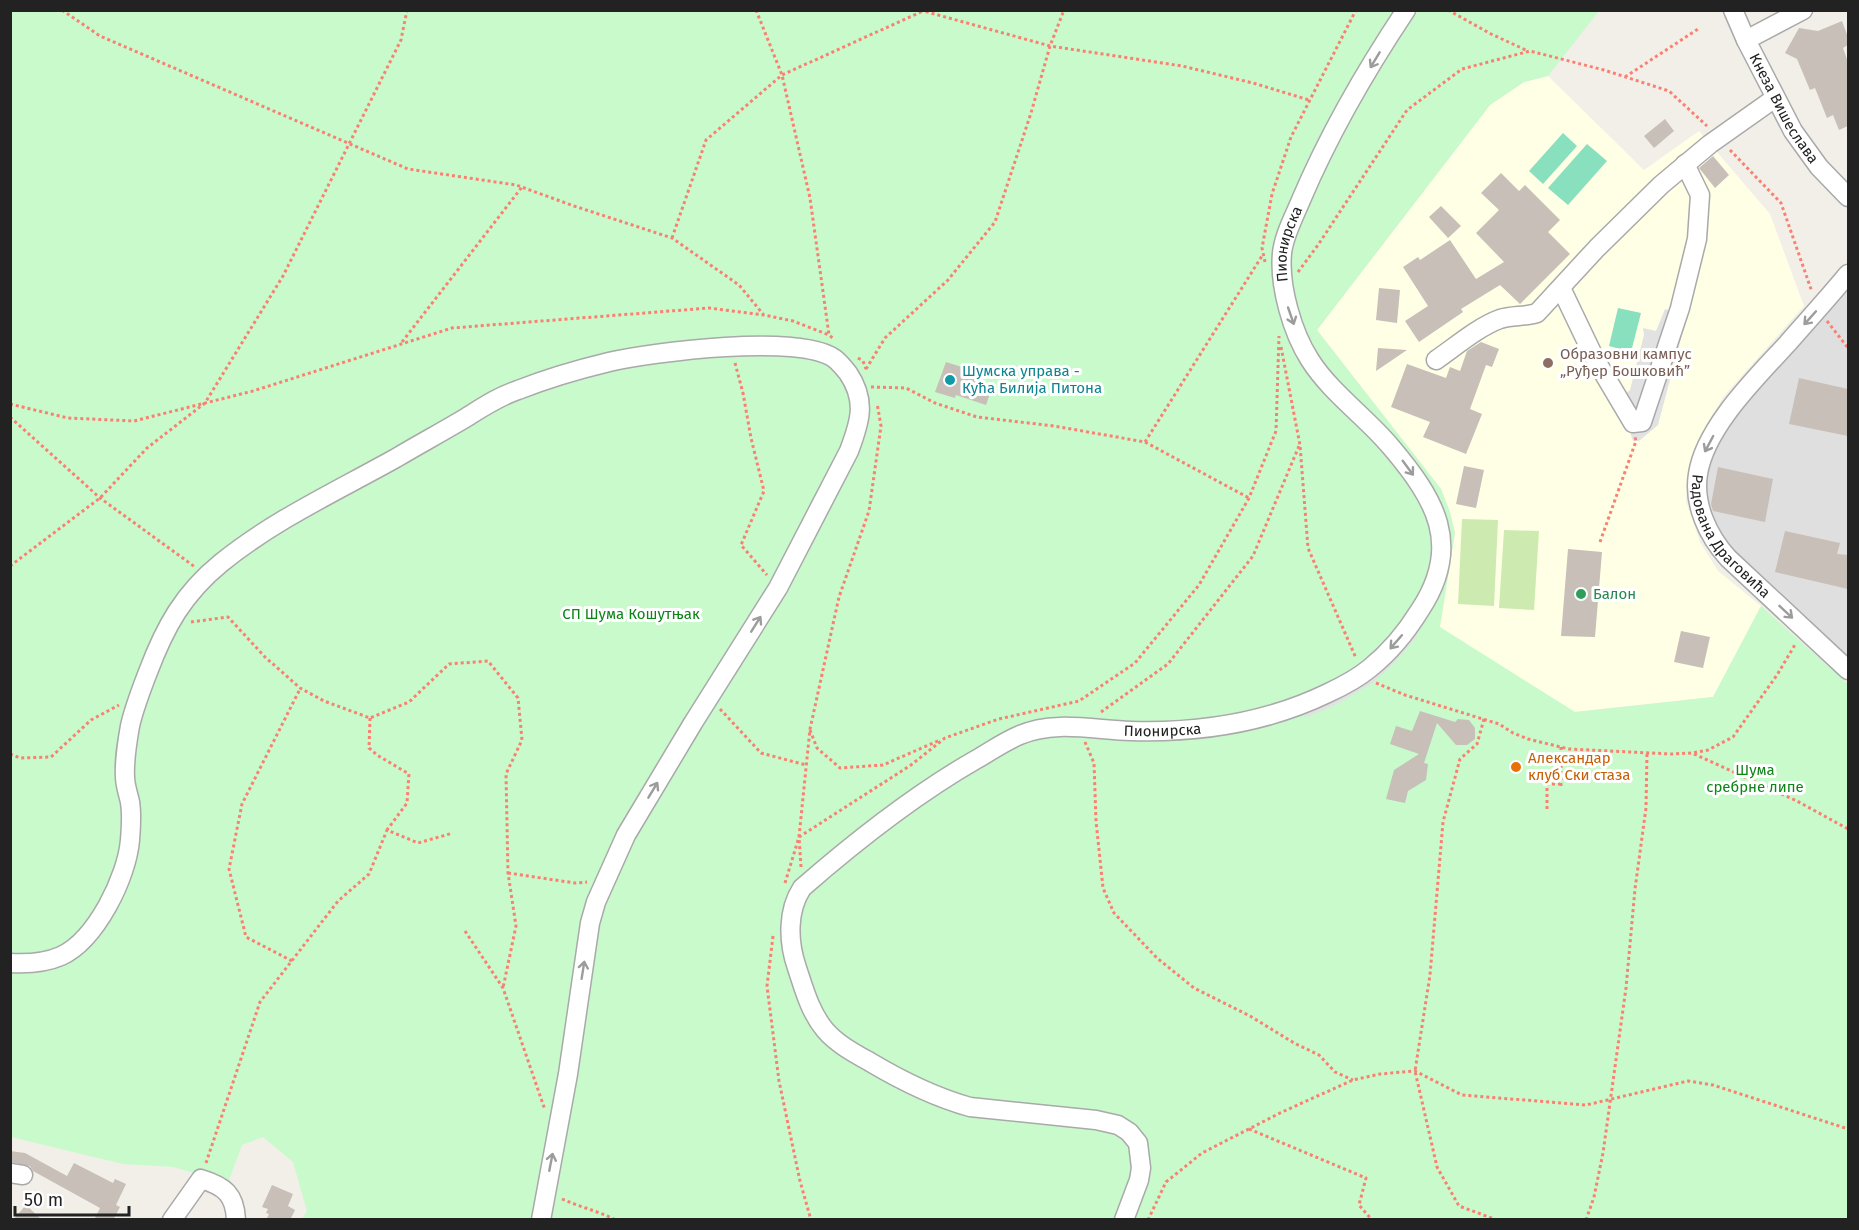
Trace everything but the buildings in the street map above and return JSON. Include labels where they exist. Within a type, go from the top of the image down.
[{"type":"street","name":"Пионирска","points":[[802,888],[924,791],[1020,735],[1041,729],[1078,728],[1133,731],[1212,729],[1274,715],[1304,705],[1362,674],[1396,643],[1427,600],[1435,582],[1442,539],[1428,495],[1387,442],[1324,379],[1309,360],[1292,319],[1284,290],[1282,252],[1286,234],[1326,147],[1406,10]]},
{"type":"street","name":"Кнеза Вишеслава","points":[[1733,10],[1775,98],[1802,145],[1830,180],[1848,197]]},
{"type":"street","points":[[1746,40],[1803,10]]},
{"type":"street","points":[[1436,360],[1491,323],[1537,313],[1660,184],[1718,138],[1775,98]]},
{"type":"street","points":[[1561,288],[1595,358],[1633,423],[1642,422],[1680,308],[1697,239],[1700,195],[1685,164]]},
{"type":"street","name":"Радована Драговића","points":[[1848,273],[1740,394],[1724,417],[1703,456],[1698,474],[1697,493],[1709,532],[1728,558],[1848,670]]},
{"type":"street","points":[[10,963],[37,962],[62,956],[75,947],[98,922],[116,889],[130,842],[130,804],[124,771],[131,722],[139,694],[161,638],[176,611],[190,591],[223,561],[271,528],[492,401],[517,390],[607,362],[656,353],[761,345],[804,349],[829,356],[837,360],[853,380],[861,403],[860,418],[849,451],[778,588],[626,835],[596,902],[541,1220]]},
{"type":"street","points":[[802,888],[797,896],[791,924],[791,941],[794,959],[806,996],[825,1030],[852,1052],[898,1079],[951,1102],[970,1107],[1096,1120],[1118,1125],[1129,1132],[1138,1143],[1141,1168],[1139,1180],[1124,1220]]},
{"type":"street","points":[[172,1220],[201,1179],[224,1188],[236,1208],[236,1220]]},
{"type":"path","points":[[62,10],[100,36],[408,169],[516,185],[672,237],[738,285],[764,315]]},
{"type":"path","points":[[10,566],[99,498],[147,448],[205,403],[283,276],[402,40],[407,10]]},
{"type":"path","points":[[756,10],[782,75],[810,198],[829,335]]},
{"type":"path","points":[[866,369],[885,338],[948,280],[995,222],[1031,113],[1050,46],[1064,10]]},
{"type":"path","points":[[1265,266],[1262,248],[1272,194],[1291,137],[1356,10]]},
{"type":"path","points":[[1448,10],[1491,34],[1530,51],[1669,91],[1713,131],[1781,202],[1818,309],[1848,348]]},
{"type":"path","points":[[672,237],[706,140],[782,75],[922,11],[1050,46],[1182,66],[1253,83],[1309,100]]},
{"type":"path","points":[[1625,77],[1698,29]]},
{"type":"path","points":[[1284,290],[1318,244],[1407,110],[1462,69],[1530,51]]},
{"type":"path","points":[[400,344],[522,187]]},
{"type":"path","points":[[1145,442],[1263,255]]},
{"type":"path","points":[[10,404],[68,418],[135,421],[253,391],[452,328],[709,308],[793,321],[829,335],[837,342]]},
{"type":"path","points":[[1278,330],[1300,445],[1308,548],[1362,674],[1374,682],[1405,695],[1484,719],[1528,739],[1561,747],[1580,750],[1692,753],[1708,750],[1733,737],[1777,675],[1804,629]]},
{"type":"path","points":[[810,729],[818,748],[840,768],[883,765],[945,738],[999,719],[1079,700],[1135,663],[1199,585],[1249,498],[1276,431],[1280,341]]},
{"type":"path","points":[[731,348],[764,491],[741,545],[778,588]]},
{"type":"path","points":[[802,888],[799,837],[810,729],[839,597],[868,512],[881,426],[875,387],[863,361],[854,355]]},
{"type":"path","points":[[875,387],[906,388],[935,403],[977,417],[1054,426],[1145,442],[1249,498]]},
{"type":"path","points":[[10,417],[99,498],[206,576]]},
{"type":"path","points":[[1600,542],[1636,441],[1633,423]]},
{"type":"path","points":[[1300,445],[1252,555],[1168,664],[1078,728],[1094,763],[1096,821],[1103,888],[1114,913],[1157,958],[1194,988],[1319,1055],[1335,1072],[1353,1080]]},
{"type":"path","points":[[184,623],[228,617],[300,688],[324,701],[370,718],[409,702],[449,664],[488,661],[518,698],[522,740],[506,774],[508,873],[516,926],[504,988]]},
{"type":"path","points":[[292,961],[246,937],[229,869],[242,804],[300,688]]},
{"type":"path","points":[[10,754],[20,758],[51,757],[91,720],[139,694]]},
{"type":"path","points":[[709,697],[761,753],[806,765]]},
{"type":"path","points":[[1029,712],[1039,715]]},
{"type":"path","points":[[201,1179],[260,1002],[338,901],[369,874],[387,830],[406,803],[409,774],[369,748],[370,718]]},
{"type":"path","points":[[1484,719],[1477,744],[1460,759],[1443,822],[1430,975],[1415,1071],[1437,1167],[1448,1187],[1459,1206],[1497,1220]]},
{"type":"path","points":[[782,891],[799,837],[911,765],[945,738]]},
{"type":"path","points":[[1547,809],[1547,784],[1561,785],[1561,747]]},
{"type":"path","points":[[1586,1220],[1594,1197],[1603,1153],[1626,988],[1635,889],[1646,808],[1647,753]]},
{"type":"path","points":[[1692,753],[1797,801],[1848,829]]},
{"type":"path","points":[[387,830],[418,843],[453,833]]},
{"type":"path","points":[[508,873],[575,883],[604,882]]},
{"type":"path","points":[[465,931],[504,988],[555,1141]]},
{"type":"path","points":[[773,933],[767,986],[779,1081],[800,1181],[811,1220]]},
{"type":"path","points":[[1148,1220],[1166,1182],[1202,1153],[1282,1112],[1353,1080],[1380,1074],[1415,1071],[1462,1095],[1586,1105],[1688,1081],[1713,1085],[1848,1129]]},
{"type":"path","points":[[1249,1129],[1366,1178],[1359,1205],[1372,1220]]},
{"type":"path","points":[[545,1192],[616,1220]]},
{"type":"shaded area","name":"Образовни кампус „Руђер Бошковић”","points":[[1548,76],[1644,170],[1699,131],[1770,214],[1804,306],[1724,396],[1707,424],[1687,481],[1686,501],[1700,542],[1718,571],[1761,606],[1713,697],[1574,712],[1439,627],[1455,533],[1441,489],[1317,330],[1490,105],[1524,82]]},
{"type":"shaded area","points":[[1848,273],[1848,665],[1728,558],[1701,510],[1703,456]]},
{"type":"shaded area","points":[[1665,309],[1687,316],[1658,425],[1639,441],[1633,441],[1619,399],[1630,390],[1644,335],[1643,328],[1656,331]]},
{"type":"shaded area","points":[[1417,615],[1417,636],[1374,682],[1335,705],[1305,718],[1304,705],[1342,686]]},
{"type":"green space","name":"СП Шума Кошутњак","points":[[10,11],[1599,11],[1548,76],[1524,82],[1490,105],[1317,330],[1441,489],[1455,533],[1440,627],[1575,712],[1713,697],[1761,606],[1848,684],[1848,1219],[301,1220],[307,1211],[293,1162],[263,1137],[242,1145],[228,1183],[173,1167],[123,1164],[11,1137]]},
{"type":"green space","points":[[1563,133],[1577,146],[1543,184],[1529,171]]},
{"type":"green space","points":[[1587,144],[1607,161],[1568,205],[1548,188]]},
{"type":"green space","points":[[1618,308],[1641,313],[1631,352],[1609,346]]},
{"type":"green space","points":[[1462,519],[1498,520],[1494,606],[1458,604]]},
{"type":"green space","points":[[1504,530],[1539,531],[1534,610],[1499,608]]},
{"type":"place","name":"Образовни кампус „Руђер Бошковић”","points":[[1548,363]]},
{"type":"place","name":"Шумска управа - Кућа Билија Питона","points":[[950,380]]},
{"type":"place","name":"Балон","points":[[1581,594]]},
{"type":"place","name":"Александар клуб Ски стаза","points":[[1516,767]]},
{"type":"park label","name":"Шума сребрне липе","points":[[1755,778]]}]
